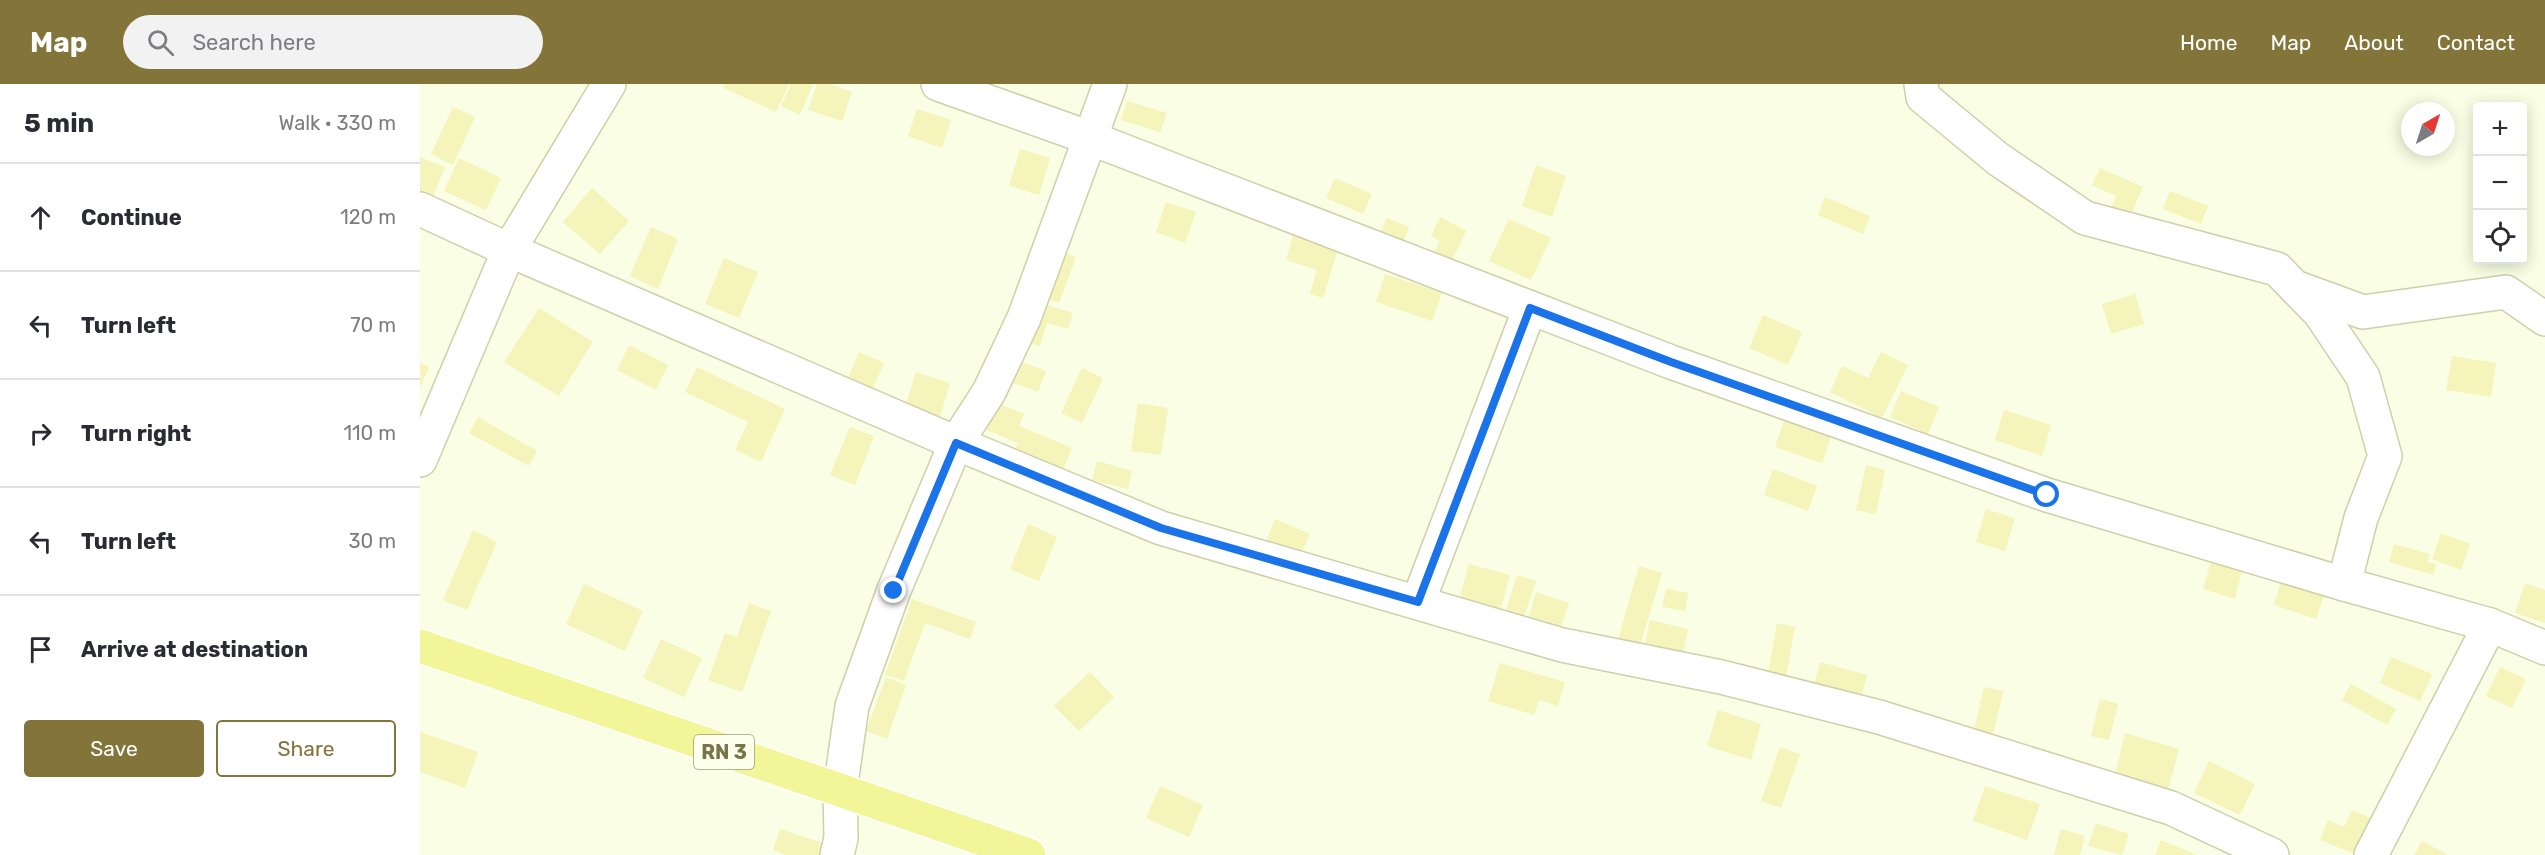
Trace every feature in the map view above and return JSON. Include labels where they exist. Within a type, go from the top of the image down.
[{"type":"highway","name":"RN 3","points":[[420,646],[1029,855]]},
{"type":"street","points":[[420,460],[509,250],[609,84]]},
{"type":"street","points":[[938,84],[1090,138],[1671,362],[2047,495],[2490,625],[2545,648]]},
{"type":"street","points":[[837,855],[840,838],[840,791],[852,706],[894,591],[956,443],[989,392],[1024,318],[1110,84]]},
{"type":"street","points":[[1921,84],[1923,97],[1998,159],[2085,218],[2277,269],[2320,313],[2363,377],[2385,456],[2361,518],[2344,584]]},
{"type":"street","points":[[420,209],[509,250],[956,443],[1161,528],[1562,645],[1721,677],[1879,717],[2171,808],[2272,855]]},
{"type":"street","points":[[2296,288],[2363,312],[2506,292],[2545,320]]},
{"type":"street","points":[[1418,602],[1530,308]]},
{"type":"street","points":[[2371,855],[2490,625]]},
{"type":"building","points":[[725,84],[789,84],[776,112],[724,88]]},
{"type":"building","points":[[791,84],[813,84],[800,115],[781,106]]},
{"type":"building","points":[[817,84],[830,84],[852,92],[842,121],[808,110]]},
{"type":"building","points":[[1127,101],[1167,113],[1160,132],[1121,120]]},
{"type":"building","points":[[453,107],[475,117],[453,165],[431,154]]},
{"type":"building","points":[[917,109],[951,120],[942,148],[908,136]]},
{"type":"building","points":[[1020,149],[1050,158],[1039,195],[1009,186]]},
{"type":"building","points":[[420,157],[445,167],[432,199],[420,194]]},
{"type":"building","points":[[459,158],[501,178],[486,210],[444,191]]},
{"type":"building","points":[[1536,165],[1566,176],[1552,217],[1522,206]]},
{"type":"building","points":[[2100,168],[2143,187],[2130,216],[2111,208],[2116,196],[2092,185]]},
{"type":"building","points":[[1335,178],[1372,194],[1363,214],[1326,198]]},
{"type":"building","points":[[592,188],[629,221],[600,254],[563,222]]},
{"type":"building","points":[[2170,191],[2208,206],[2201,224],[2163,209]]},
{"type":"building","points":[[1825,197],[1870,216],[1863,234],[1818,215]]},
{"type":"building","points":[[1166,202],[1196,212],[1185,243],[1156,232]]},
{"type":"building","points":[[1440,217],[1466,231],[1450,264],[1433,256],[1440,241],[1431,236]]},
{"type":"building","points":[[1387,218],[1409,227],[1403,243],[1380,234]]},
{"type":"building","points":[[1509,219],[1551,238],[1531,280],[1489,261]]},
{"type":"building","points":[[651,227],[678,239],[658,289],[630,276]]},
{"type":"building","points":[[1294,232],[1339,246],[1323,298],[1310,294],[1317,270],[1286,260]]},
{"type":"building","points":[[1056,250],[1076,257],[1059,303],[1040,295]]},
{"type":"building","points":[[724,258],[758,272],[739,318],[705,304]]},
{"type":"building","points":[[1385,274],[1442,293],[1432,321],[1376,302]]},
{"type":"building","points":[[2135,294],[2144,324],[2111,334],[2102,304]]},
{"type":"building","points":[[1036,302],[1073,313],[1068,329],[1047,323],[1040,346],[1025,342]]},
{"type":"building","points":[[539,308],[593,342],[559,396],[504,362]]},
{"type":"building","points":[[1763,315],[1802,332],[1788,365],[1749,348]]},
{"type":"building","points":[[629,345],[668,365],[656,390],[617,370]]},
{"type":"building","points":[[859,352],[884,363],[871,393],[846,383]]},
{"type":"building","points":[[1881,352],[1908,365],[1882,418],[1830,392],[1842,366],[1868,378]]},
{"type":"building","points":[[2452,356],[2496,363],[2491,397],[2446,390]]},
{"type":"building","points":[[1016,360],[1046,371],[1038,392],[1008,381]]},
{"type":"building","points":[[420,363],[429,367],[420,389]]},
{"type":"building","points":[[697,367],[785,409],[761,462],[735,450],[748,422],[685,392]]},
{"type":"building","points":[[1082,368],[1103,378],[1082,423],[1061,413]]},
{"type":"building","points":[[916,372],[950,383],[940,417],[905,407]]},
{"type":"building","points":[[1901,391],[1939,407],[1928,434],[1890,417]]},
{"type":"building","points":[[995,402],[1024,414],[1019,426],[1072,448],[1060,477],[1012,457],[1018,443],[984,429]]},
{"type":"building","points":[[1138,403],[1168,408],[1161,455],[1131,451]]},
{"type":"building","points":[[2004,410],[2051,425],[2042,456],[1995,440]]},
{"type":"building","points":[[1786,415],[1833,431],[1822,463],[1775,447]]},
{"type":"building","points":[[478,417],[537,451],[529,466],[469,433]]},
{"type":"building","points":[[850,427],[874,436],[855,485],[830,475]]},
{"type":"building","points":[[1097,461],[1132,471],[1128,489],[1092,480]]},
{"type":"building","points":[[1866,465],[1885,470],[1876,514],[1856,510]]},
{"type":"building","points":[[1773,469],[1817,486],[1808,511],[1764,495]]},
{"type":"building","points":[[1986,509],[2015,518],[2005,551],[1976,542]]},
{"type":"building","points":[[1275,519],[1310,534],[1298,561],[1264,546]]},
{"type":"building","points":[[1028,524],[1057,537],[1039,581],[1010,569]]},
{"type":"building","points":[[473,530],[497,542],[467,610],[443,600]]},
{"type":"building","points":[[2441,533],[2470,544],[2461,570],[2432,559]]},
{"type":"building","points":[[2394,544],[2430,554],[2428,562],[2436,564],[2434,575],[2389,562]]},
{"type":"building","points":[[2211,562],[2242,571],[2235,599],[2203,589]]},
{"type":"building","points":[[1469,564],[1510,575],[1500,611],[1459,599]]},
{"type":"building","points":[[1639,566],[1662,573],[1639,649],[1617,643]]},
{"type":"building","points":[[1517,575],[1536,581],[1521,625],[1503,619]]},
{"type":"building","points":[[2281,582],[2324,596],[2316,619],[2274,605]]},
{"type":"building","points":[[2525,583],[2545,590],[2545,623],[2515,613]]},
{"type":"building","points":[[584,584],[643,611],[625,651],[566,624]]},
{"type":"building","points":[[1666,589],[1688,593],[1685,611],[1662,607]]},
{"type":"building","points":[[1536,592],[1569,603],[1559,632],[1527,622]]},
{"type":"building","points":[[912,599],[976,622],[970,639],[925,623],[904,681],[885,675]]},
{"type":"building","points":[[749,603],[771,611],[742,692],[708,680],[725,633],[737,637]]},
{"type":"building","points":[[1650,620],[1688,629],[1683,653],[1645,644]]},
{"type":"building","points":[[1777,623],[1795,627],[1785,682],[1767,679]]},
{"type":"building","points":[[661,639],[702,658],[684,697],[643,678]]},
{"type":"building","points":[[2391,657],[2432,674],[2420,701],[2380,683]]},
{"type":"building","points":[[1820,662],[1867,675],[1860,702],[1813,689]]},
{"type":"building","points":[[1500,663],[1565,682],[1558,706],[1539,700],[1534,715],[1488,701]]},
{"type":"building","points":[[2500,667],[2526,679],[2512,708],[2486,696]]},
{"type":"building","points":[[1090,672],[1114,697],[1079,731],[1054,706]]},
{"type":"building","points":[[886,677],[906,685],[887,739],[866,731]]},
{"type":"building","points":[[2351,684],[2396,709],[2387,725],[2342,700]]},
{"type":"building","points":[[1984,687],[2003,691],[1993,735],[1974,731]]},
{"type":"building","points":[[2100,699],[2118,704],[2109,740],[2091,736]]},
{"type":"building","points":[[1718,710],[1761,724],[1751,760],[1707,746]]},
{"type":"building","points":[[420,732],[478,752],[465,788],[420,772]]},
{"type":"building","points":[[2125,733],[2179,749],[2168,790],[2115,775]]},
{"type":"building","points":[[1780,747],[1800,754],[1781,808],[1761,801]]},
{"type":"building","points":[[2209,761],[2255,784],[2240,815],[2194,793]]},
{"type":"building","points":[[1160,786],[1203,805],[1189,837],[1146,818]]},
{"type":"building","points":[[1985,786],[2040,804],[2027,840],[1973,821]]},
{"type":"building","points":[[2352,810],[2373,819],[2357,855],[2320,840],[2328,820],[2344,827]]},
{"type":"building","points":[[2096,823],[2129,834],[2122,855],[2088,846]]},
{"type":"building","points":[[780,829],[823,843],[819,855],[786,855],[773,850]]},
{"type":"building","points":[[2061,829],[2085,836],[2080,855],[2054,855]]},
{"type":"building","points":[[2161,840],[2197,855],[2155,855]]},
{"type":"building","points":[[2422,841],[2448,855],[2414,855]]},
{"type":"route","points":[[894,591],[956,443],[1161,528],[1418,602],[1530,308],[1671,362],[2047,495]]}]
